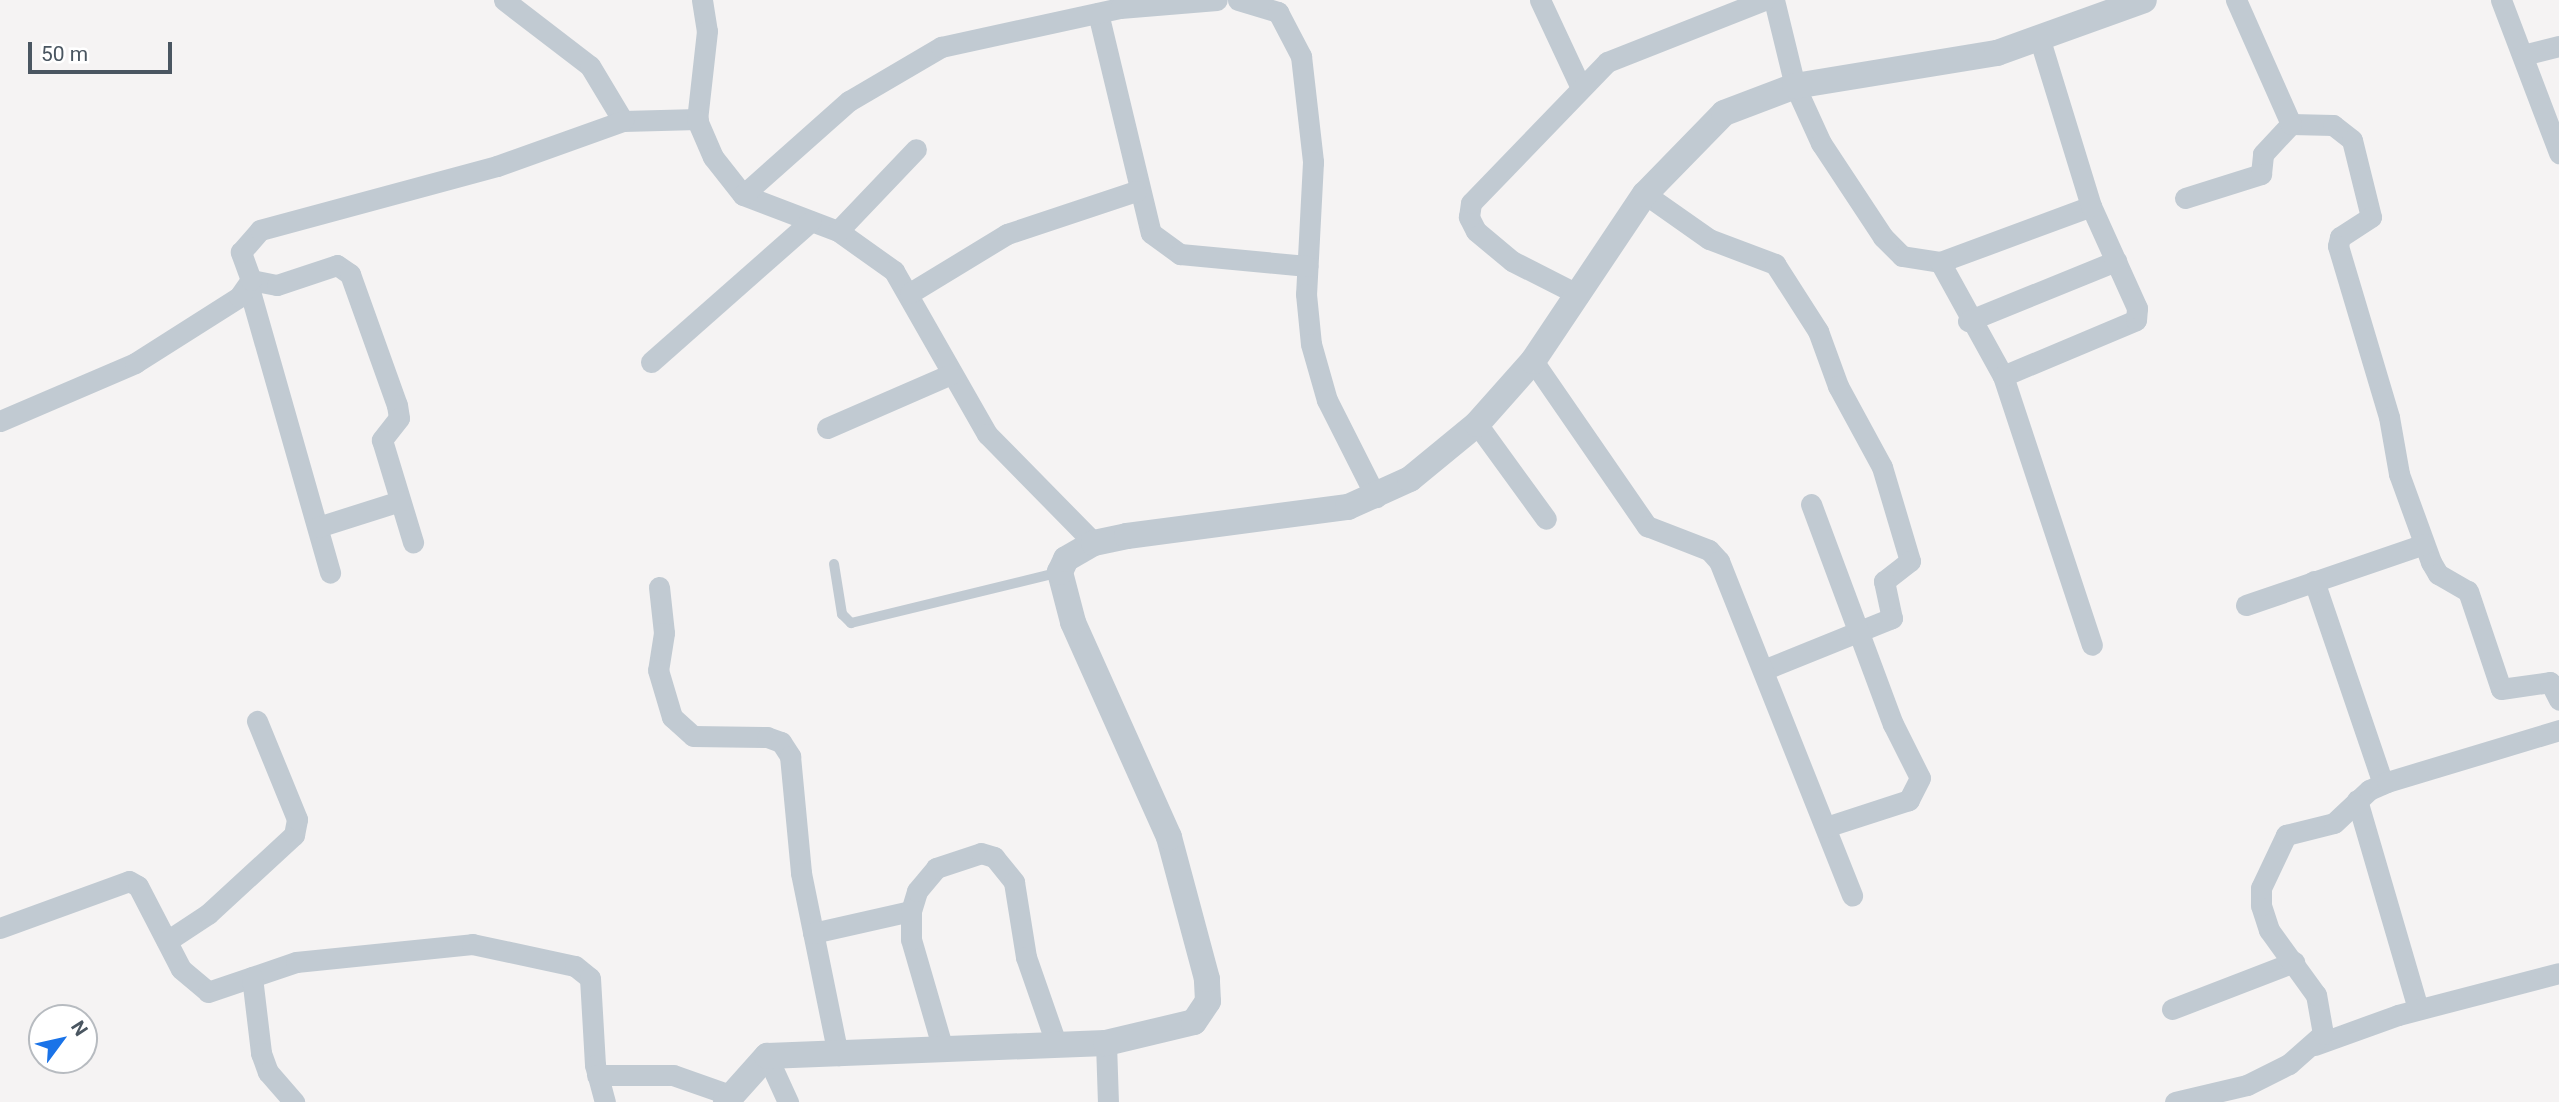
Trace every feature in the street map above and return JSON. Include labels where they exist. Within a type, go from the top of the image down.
[{"type":"street","points":[[504,0],[590,66],[623,121]]},
{"type":"street","points":[[702,0],[706,31],[698,119],[713,157],[743,195],[838,231],[869,248],[910,293],[951,374],[1021,474],[1094,543]]},
{"type":"street","points":[[743,195],[849,101],[909,62],[964,41],[1098,13],[1119,4],[1217,0]]},
{"type":"street","points":[[1238,0],[1278,12],[1301,55],[1313,162],[1307,266],[1311,344],[1324,388],[1376,497]]},
{"type":"street","points":[[1540,0],[1581,89]]},
{"type":"street","points":[[1579,295],[1512,261],[1469,217],[1480,190],[1581,89],[1629,49],[1763,0]]},
{"type":"street","points":[[1774,0],[1795,86],[1821,143],[1882,237],[1919,263],[1940,262],[2091,206]]},
{"type":"street","points":[[597,1075],[673,1075],[728,1098],[767,1056],[838,1055],[942,1046],[1057,1046],[1105,1043],[1194,1022],[1208,1001],[1207,979],[1169,836],[1073,622],[1060,572],[1072,554],[1094,543],[1310,515],[1376,497],[1438,458],[1477,424],[1533,361],[1645,194],[1724,113],[1795,86],[2040,40],[2144,0]]},
{"type":"street","points":[[2236,0],[2291,124]]},
{"type":"street","points":[[2501,0],[2559,153]]},
{"type":"street","points":[[1098,13],[1136,191],[1151,233],[1180,254],[1307,266]]},
{"type":"street","points":[[2003,376],[2136,320],[2116,261],[2091,206],[2040,40]]},
{"type":"street","points":[[2523,55],[2559,46]]},
{"type":"street","points":[[330,573],[241,252],[260,230],[497,166],[623,121],[698,119]]},
{"type":"street","points":[[2185,198],[2261,174],[2263,154],[2291,124]]},
{"type":"street","points":[[2291,124],[2344,128],[2352,140],[2371,216],[2340,237],[2337,246],[2389,417],[2399,474],[2424,544],[2438,574],[2468,591],[2501,689],[2550,682],[2559,700]]},
{"type":"street","points":[[838,231],[916,149]]},
{"type":"street","points":[[910,293],[1007,234],[1136,191]]},
{"type":"street","points":[[1645,194],[1709,239],[1775,264],[1818,331],[1838,386],[1882,467],[1910,561],[1884,581],[1896,614],[1766,669]]},
{"type":"street","points":[[651,362],[811,221]]},
{"type":"street","points":[[1968,321],[2116,261]]},
{"type":"street","points":[[1940,262],[1968,321],[2003,376],[2092,645]]},
{"type":"street","points":[[0,421],[135,363],[250,284],[277,285],[337,265],[350,274],[397,405],[399,418],[382,440],[413,542]]},
{"type":"street","points":[[1533,361],[1647,526],[1709,550],[1719,561],[1766,669],[1852,895]]},
{"type":"street","points":[[827,428],[951,374]]},
{"type":"street","points":[[1477,424],[1546,519]]},
{"type":"street","points":[[318,527],[400,501]]},
{"type":"street","points":[[1811,504],[1858,632],[1920,778],[1909,800],[1826,827]]},
{"type":"street","points":[[2246,606],[2424,544]]},
{"type":"street","points":[[2314,581],[2383,784]]},
{"type":"street","points":[[659,587],[661,686],[684,732],[707,740],[767,737],[786,747],[813,933],[838,1055]]},
{"type":"street","points":[[167,941],[208,914],[294,835],[298,818],[257,720]]},
{"type":"street","points":[[2315,1045],[2323,1019],[2294,962],[2269,930],[2261,905],[2273,856],[2286,835],[2334,823],[2357,800],[2383,784],[2559,730]]},
{"type":"street","points":[[2357,800],[2418,1009]]},
{"type":"street","points":[[942,1046],[911,939],[911,911],[925,878],[954,857],[981,853],[1005,867],[1019,896],[1026,957],[1057,1046]]},
{"type":"street","points":[[0,928],[129,881],[167,941],[181,969],[208,992],[296,962],[472,944],[575,966],[590,978],[597,1075],[605,1102]]},
{"type":"street","points":[[813,933],[911,911]]},
{"type":"street","points":[[2172,1009],[2294,962]]},
{"type":"street","points":[[2177,1102],[2247,1086],[2315,1045],[2418,1009],[2559,973]]},
{"type":"street","points":[[252,977],[261,1053],[268,1072],[294,1102]]},
{"type":"street","points":[[1105,1043],[1108,1102]]},
{"type":"street","points":[[767,1056],[788,1102]]},
{"type":"lane","points":[[834,564],[842,614],[851,623],[1060,572]]}]
